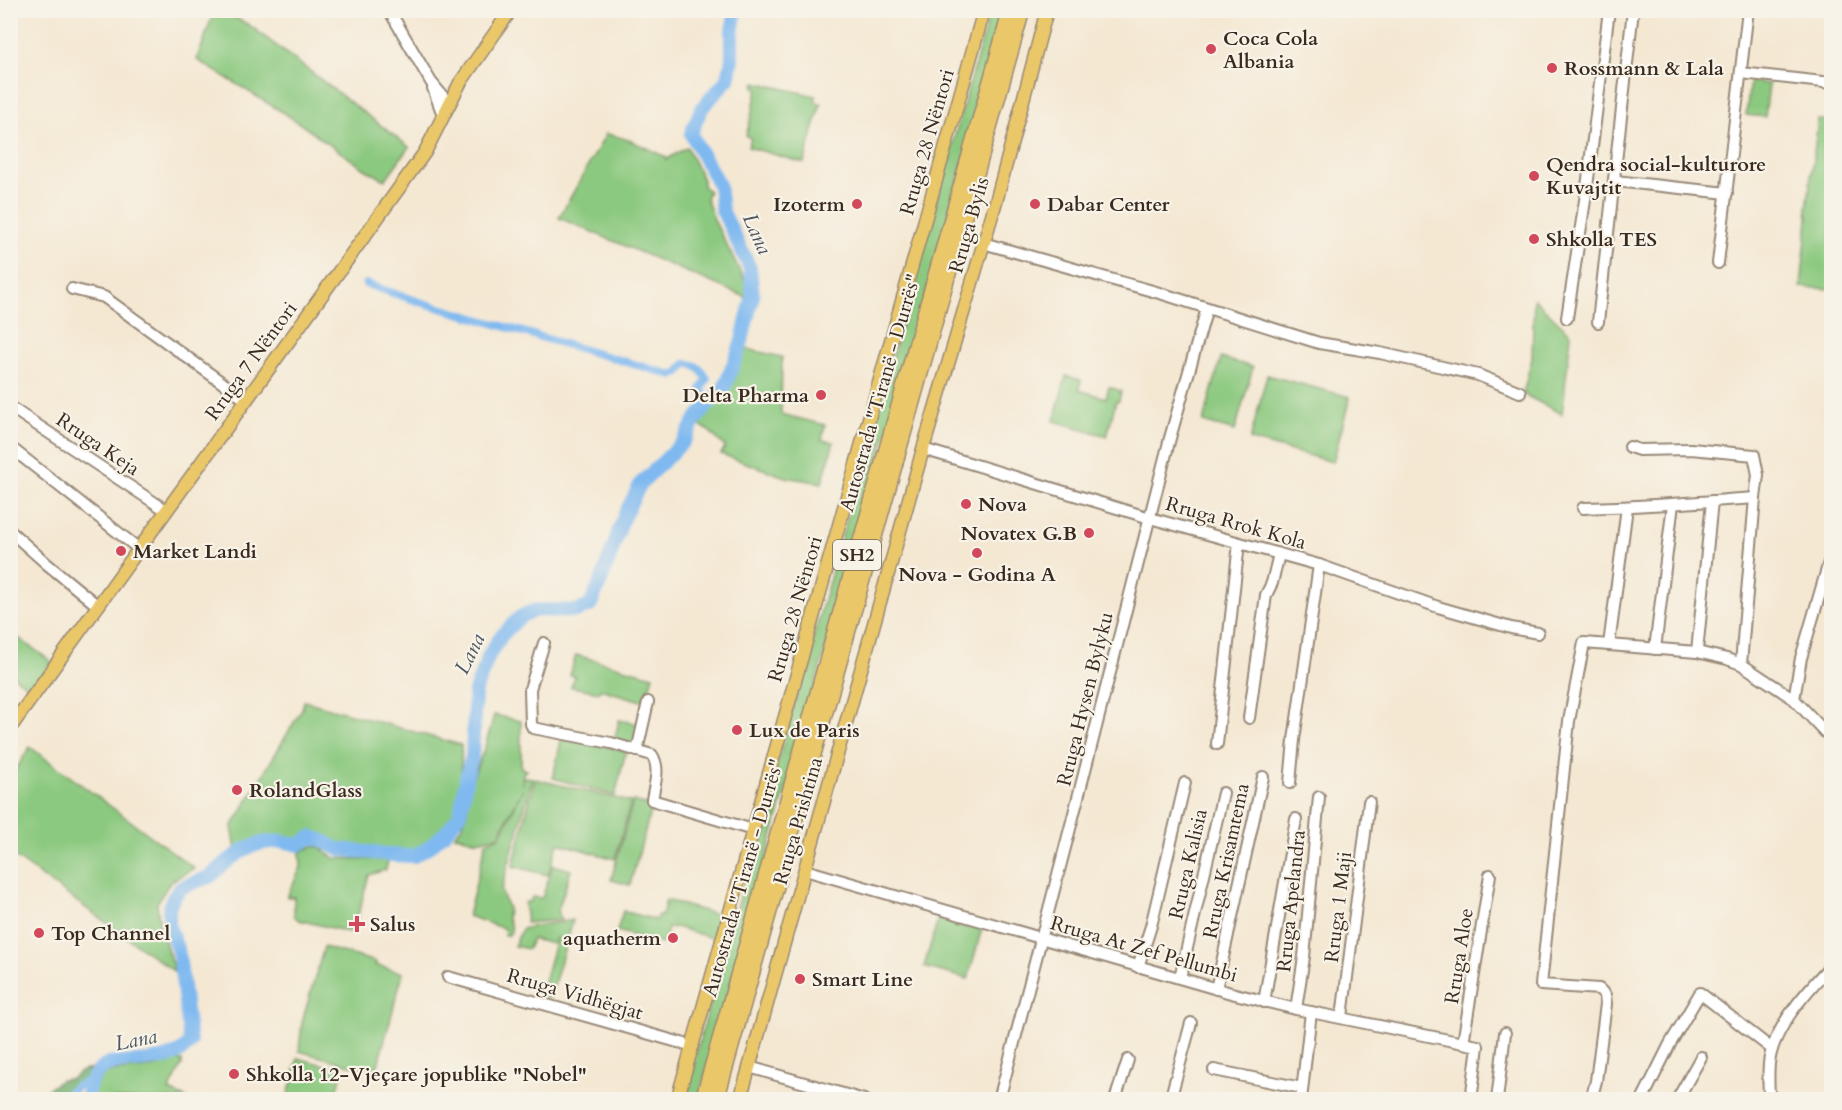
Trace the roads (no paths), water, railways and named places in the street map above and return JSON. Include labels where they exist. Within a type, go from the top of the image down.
[{"type":"highway","name":"Autostrada \"Tiranë - Durrës\"","points":[[702,1100],[1011,10]]},
{"type":"highway","name":"Autostrada \"Tiranë - Durrës\"","points":[[716,1100],[1022,10]]},
{"type":"main road","name":"Rruga 7 Nëntori","points":[[10,728],[425,152],[464,77],[511,10]]},
{"type":"main road","name":"Rruga 28 Nëntori","points":[[677,1100],[984,10]]},
{"type":"main road","name":"Rruga Bylis","points":[[923,449],[998,198],[1047,10]]},
{"type":"main road","name":"Rruga Prishtina","points":[[740,1100],[923,449]]},
{"type":"street","points":[[389,10],[431,82],[449,104]]},
{"type":"street","points":[[1567,318],[1587,187],[1609,10]]},
{"type":"street","points":[[1598,322],[1633,10]]},
{"type":"street","points":[[1718,263],[1748,10]]},
{"type":"street","points":[[1742,73],[1832,83]]},
{"type":"street","points":[[431,82],[443,115]]},
{"type":"street","points":[[1615,181],[1727,193]]},
{"type":"street","points":[[983,243],[1319,343],[1380,353],[1478,375],[1520,392]]},
{"type":"street","points":[[72,289],[104,297],[246,400]]},
{"type":"street","name":"Rruga Hysen Bylyku","points":[[999,1100],[1187,372],[1206,308]]},
{"type":"street","name":"Rruga Keja","points":[[10,407],[166,511]]},
{"type":"street","points":[[10,447],[139,549]]},
{"type":"street","points":[[1630,447],[1639,450],[1691,449],[1751,454],[1756,459],[1758,475],[1741,664]]},
{"type":"street","name":"Rruga Rrok Kola","points":[[923,449],[1150,518],[1319,566],[1438,607],[1511,628],[1538,633]]},
{"type":"street","points":[[1583,508],[1755,498]]},
{"type":"street","points":[[1697,652],[1712,501]]},
{"type":"street","points":[[1655,649],[1672,504]]},
{"type":"street","points":[[1609,645],[1628,507]]},
{"type":"street","points":[[10,531],[98,606]]},
{"type":"street","points":[[1217,744],[1239,543]]},
{"type":"street","points":[[1794,699],[1801,658],[1832,552]]},
{"type":"street","points":[[1249,718],[1266,596],[1272,583],[1279,554]]},
{"type":"street","points":[[1290,783],[1319,566]]},
{"type":"street","points":[[544,643],[532,675],[530,689],[533,728],[652,755],[657,765],[652,800],[753,830]]},
{"type":"street","points":[[1591,1100],[1596,1081],[1606,1004],[1605,995],[1599,989],[1541,985],[1569,721],[1584,643],[1697,652],[1741,664],[1794,699],[1826,734],[1832,728]]},
{"type":"street","points":[[637,751],[648,702]]},
{"type":"street","name":"Rruga Krisamtema","points":[[1216,989],[1263,777]]},
{"type":"street","points":[[1138,967],[1151,926],[1185,783]]},
{"type":"street","name":"Rruga Kalisia","points":[[1180,978],[1223,793]]},
{"type":"street","name":"Rruga Apelandra","points":[[1296,1009],[1304,957],[1319,797]]},
{"type":"street","name":"Rruga 1 Maji","points":[[1342,1017],[1369,802]]},
{"type":"street","points":[[1264,1002],[1296,819]]},
{"type":"street","name":"Rruga At Zef Pellumbi","points":[[805,870],[1264,1002],[1478,1046],[1471,1100]]},
{"type":"street","name":"Rruga Aloe","points":[[1463,1043],[1490,874]]},
{"type":"street","points":[[1769,1100],[1769,1060],[1772,1049],[1792,1011],[1832,963]]},
{"type":"street","name":"Rruga Vidhëgjat","points":[[448,977],[692,1046]]},
{"type":"street","points":[[1642,1100],[1670,1044],[1701,993],[1772,1049]]},
{"type":"street","points":[[1214,1070],[1302,1094],[1311,1012]]},
{"type":"street","points":[[1170,1100],[1191,1023]]},
{"type":"street","points":[[1497,1100],[1505,1033]]},
{"type":"street","points":[[1677,1100],[1701,1057]]},
{"type":"street","points":[[1115,1100],[1128,1060]]},
{"type":"street","points":[[749,1067],[864,1100]]},
{"type":"waterway","name":"Lana","points":[[87,1100],[88,1088],[93,1078],[109,1064],[165,1058],[184,1049],[190,1042],[179,954],[169,926],[169,910],[180,888],[211,876],[247,848],[262,843],[281,841],[299,845],[311,837],[338,849],[414,856],[428,848],[447,831],[460,814],[472,757],[475,691],[490,653],[502,635],[520,617],[530,612],[536,610],[576,611],[590,606],[624,516],[641,483],[683,442],[696,419],[725,386],[741,344],[753,295],[750,268],[722,210],[719,185],[691,134],[701,109],[728,79],[736,10]]},
{"type":"waterway","points":[[366,284],[423,303],[673,375],[679,372],[685,364],[692,364],[701,370],[707,379],[701,389],[711,400]]},
{"type":"waterway","points":[[62,1100],[72,1089],[92,1078]]},
{"type":"place","name":"Coca Cola Albania","points":[[1211,49]]},
{"type":"place","name":"Rossmann & Lala","points":[[1552,68]]},
{"type":"place","name":"Qendra social-kulturore Kuvajtit","points":[[1534,176]]},
{"type":"place","name":"Izoterm","points":[[857,204]]},
{"type":"place","name":"Dabar Center","points":[[1035,204]]},
{"type":"place","name":"Shkolla TES","points":[[1534,239]]},
{"type":"place","name":"Delta Pharma","points":[[821,395]]},
{"type":"place","name":"Nova","points":[[966,504]]},
{"type":"place","name":"Novatex G.B","points":[[1089,533]]},
{"type":"place","name":"Market Landi","points":[[121,551]]},
{"type":"place","name":"Nova - Godina A","points":[[977,553]]},
{"type":"place","name":"Lux de Paris","points":[[737,730]]},
{"type":"place","name":"RolandGlass","points":[[237,790]]},
{"type":"place","name":"Salus","points":[[357,924]]},
{"type":"place","name":"Top Channel","points":[[39,933]]},
{"type":"place","name":"aquatherm","points":[[673,938]]},
{"type":"place","name":"Smart Line","points":[[800,979]]},
{"type":"place","name":"Shkolla 12-Vjeçare jopublike \"Nobel\"","points":[[234,1074]]}]
